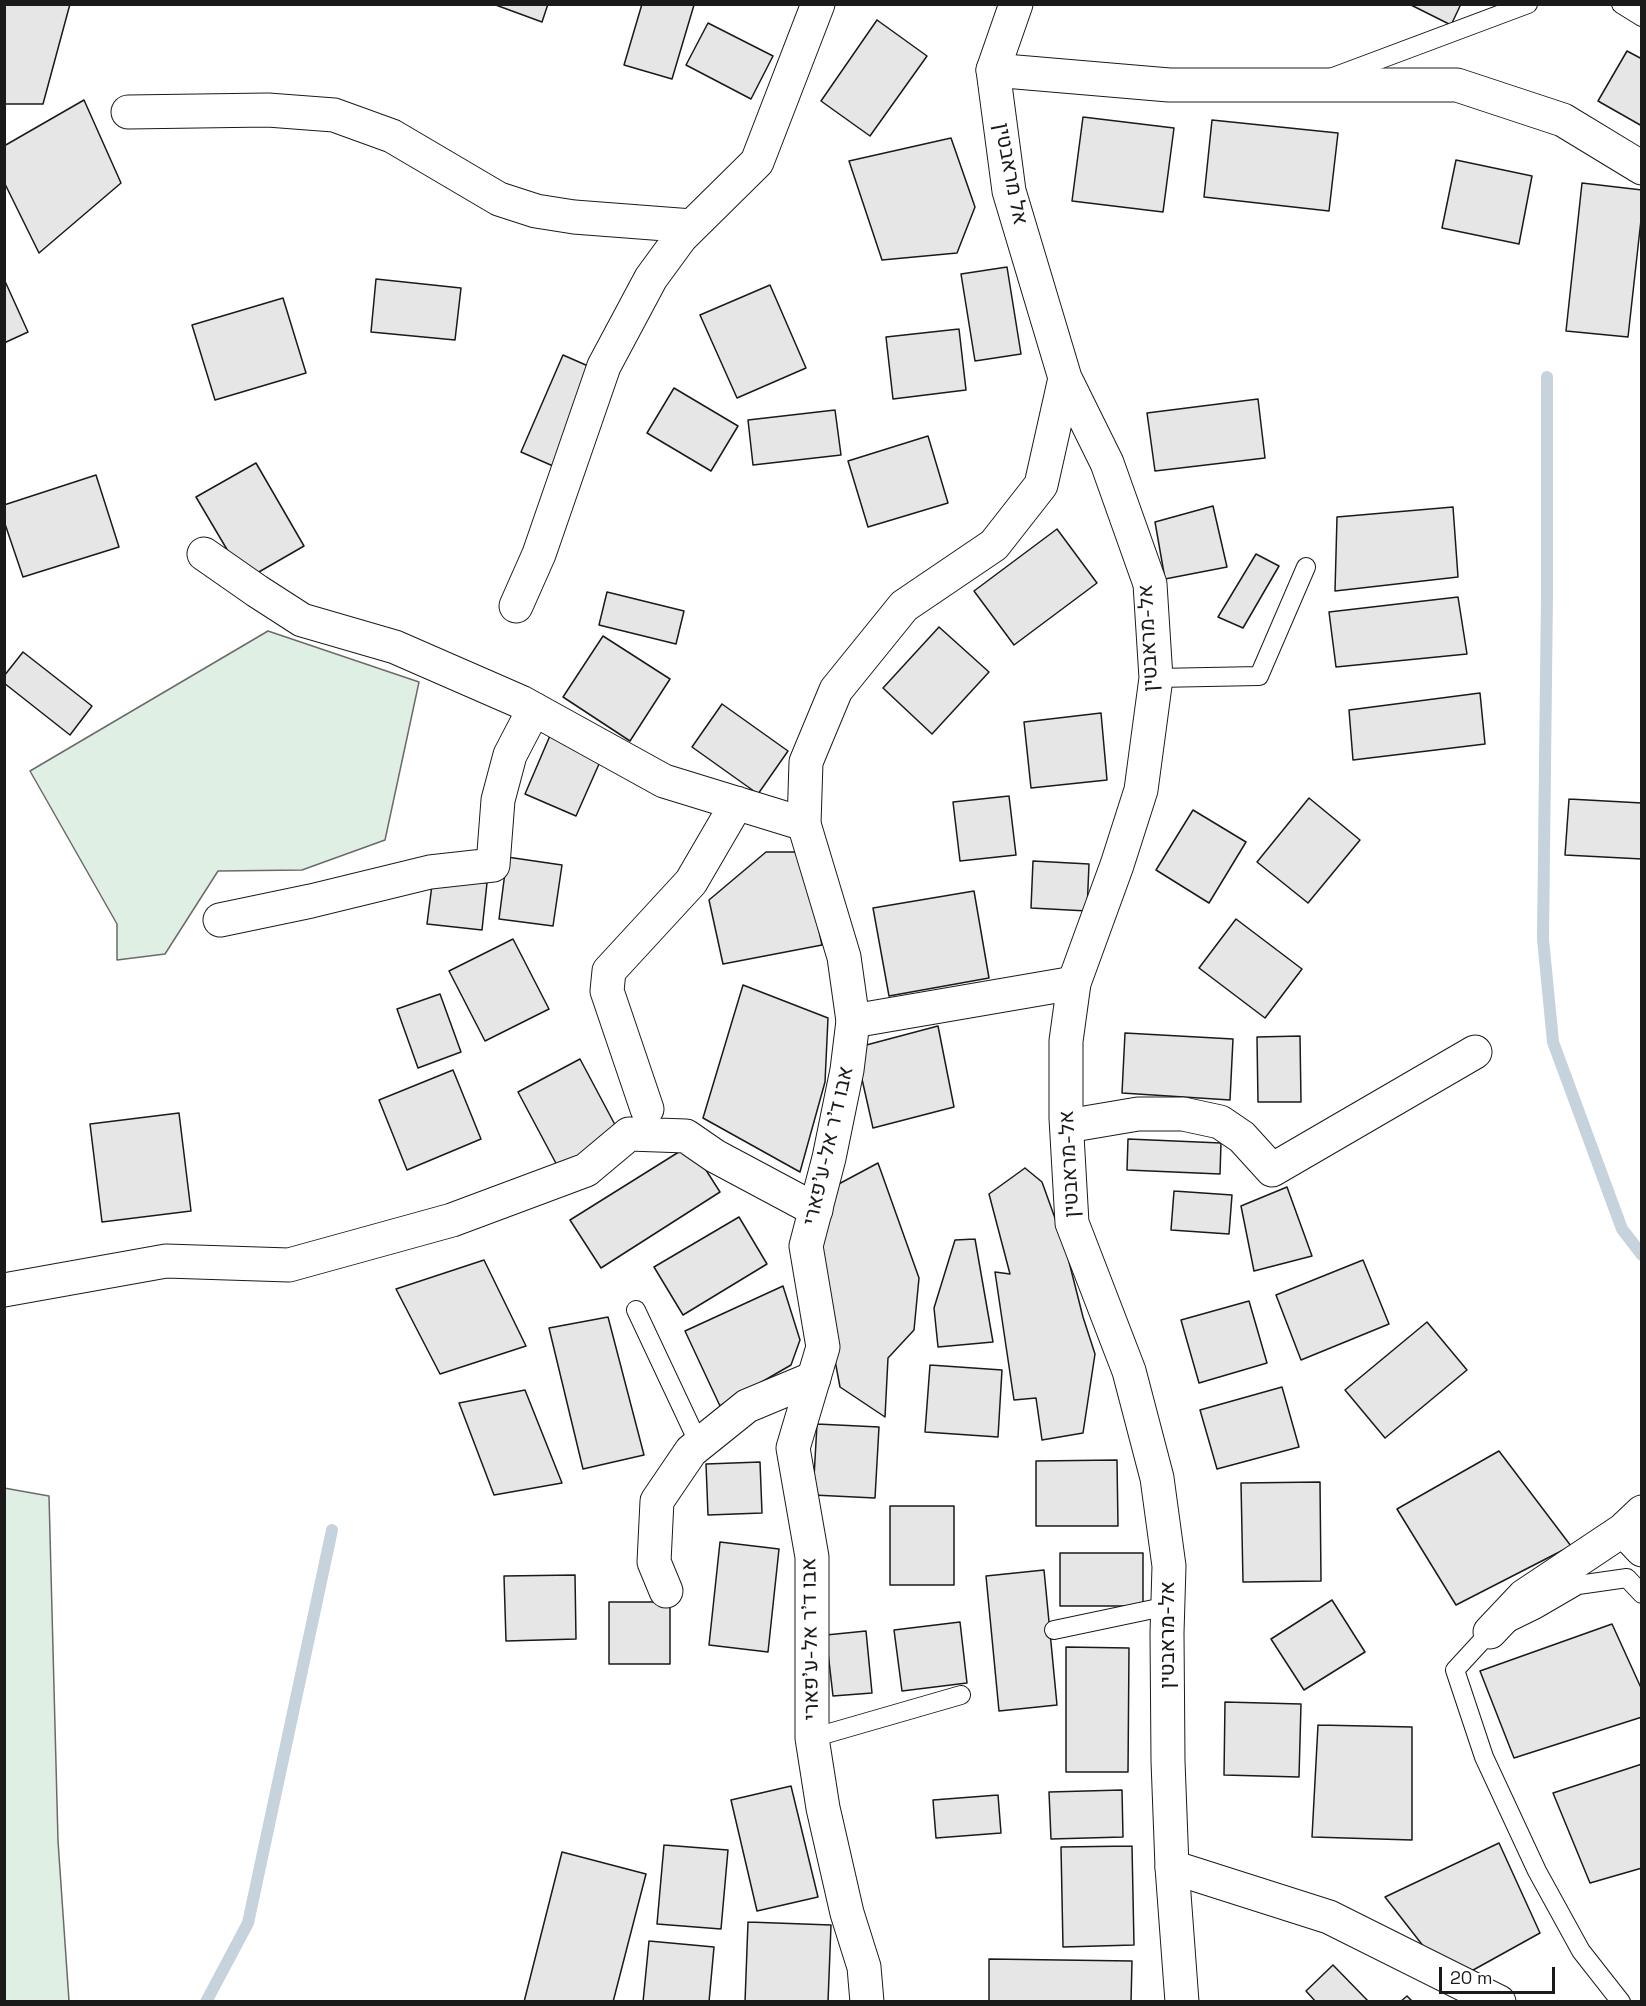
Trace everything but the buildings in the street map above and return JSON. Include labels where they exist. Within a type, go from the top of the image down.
[{"type":"street","points":[[516,606],[539,554],[604,366],[651,278],[681,237],[757,162],[818,4]]},
{"type":"street","name":"אל מראבטין","points":[[1016,4],[993,70],[1009,191],[1065,378]]},
{"type":"street","points":[[993,70],[1169,85],[1457,85],[1563,120],[1641,168]]},
{"type":"street","points":[[128,112],[268,110],[334,115],[392,136],[499,199],[536,211],[574,217],[692,226]]},
{"type":"street","name":"אל-מראבטין","points":[[1065,378],[1107,463],[1150,584],[1156,678],[1141,790],[1117,866],[1074,983],[1066,1041],[1067,1126],[1072,1223],[1129,1371],[1157,1478],[1169,1566],[1168,1761],[1172,1867],[1182,2001]]},
{"type":"street","name":"אבו ד'ר אל-ע'פארי","points":[[867,2001],[864,1967],[844,1902],[823,1808],[812,1738],[812,1557],[793,1448],[823,1347],[806,1246],[829,1158],[847,1070],[853,1021],[844,957],[804,824],[806,762],[836,690],[904,606],[994,545],[1041,485],[1065,378]]},
{"type":"street","points":[[204,554],[302,620],[395,647],[534,709],[664,781],[804,824]]},
{"type":"street","points":[[220,920],[430,872],[493,865],[498,800],[510,755],[534,709]]},
{"type":"street","points":[[647,1109],[607,991],[609,971],[691,882],[737,803]]},
{"type":"street","points":[[853,1021],[1074,983]]},
{"type":"street","points":[[1067,1126],[1138,1114],[1183,1114],[1220,1122],[1242,1137],[1272,1170],[1475,1052]]},
{"type":"street","points":[[4,1290],[166,1261],[289,1265],[452,1220],[586,1170],[629,1134],[686,1136],[715,1156],[816,1210]]},
{"type":"street","points":[[666,1591],[654,1562],[657,1501],[691,1451],[747,1406],[814,1378]]},
{"type":"street","points":[[1490,1632],[1524,1596],[1635,1531]]},
{"type":"street","points":[[1172,1867],[1329,1917],[1499,2001]]},
{"type":"lane","points":[[1311,85],[1528,4]]},
{"type":"lane","points":[[1621,4],[1641,17]]},
{"type":"lane","points":[[1156,678],[1259,676],[1306,567]]},
{"type":"lane","points":[[636,1310],[699,1444]]},
{"type":"lane","points":[[1621,2001],[1581,1951],[1537,1871],[1484,1757],[1455,1670],[1490,1632],[1578,1586],[1627,1578],[1641,1594]]},
{"type":"lane","points":[[1054,1630],[1168,1606]]},
{"type":"lane","points":[[812,1738],[962,1695]]},
{"type":"green space","points":[[268,631],[419,682],[385,840],[302,870],[218,871],[165,954],[117,960],[117,924],[30,771]]},
{"type":"green space","points":[[4,1488],[49,1496],[58,1841],[69,2001],[5,2001]]},
{"type":"waterway","points":[[1547,377],[1543,939],[1553,1042],[1622,1229],[1642,1255]]},
{"type":"waterway","points":[[206,2002],[248,1923],[332,1530]]}]
